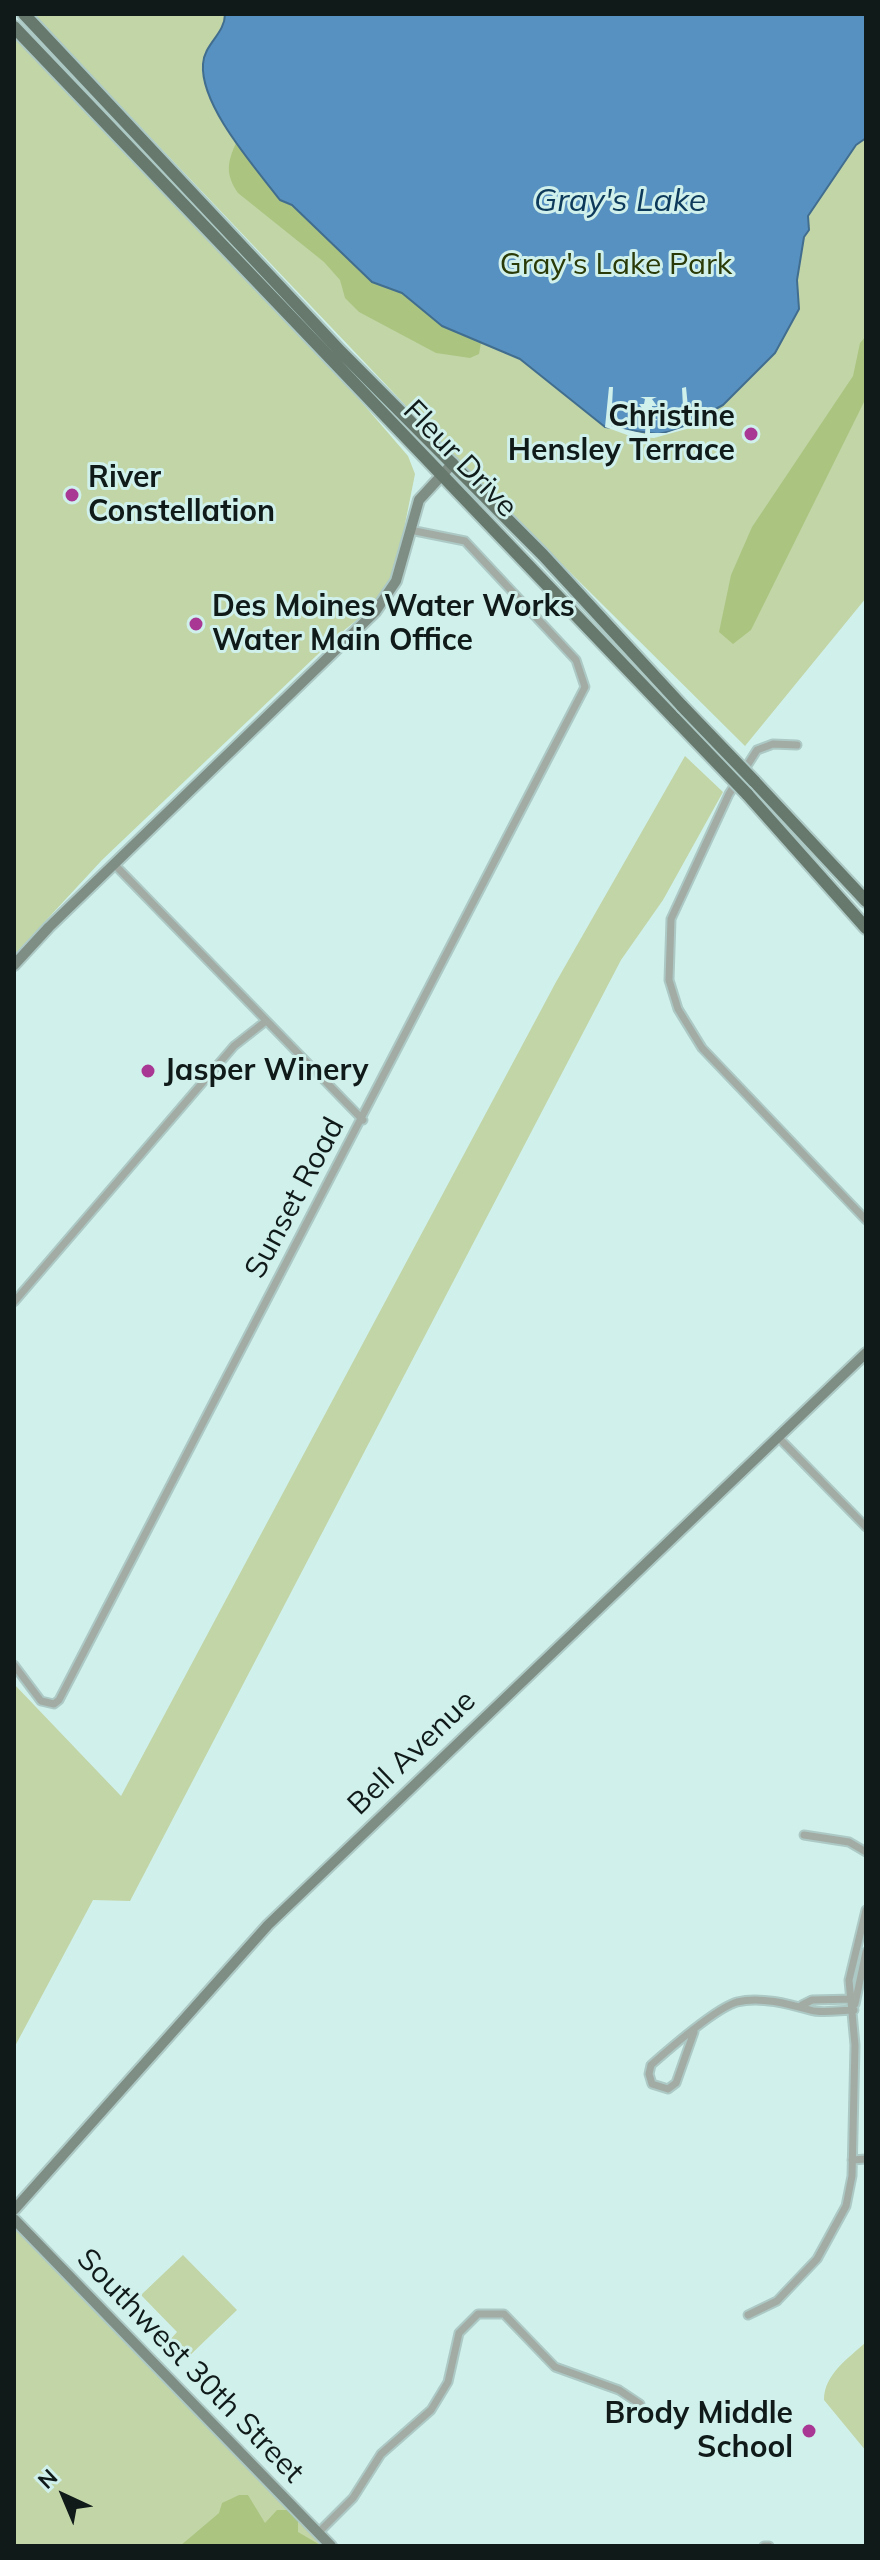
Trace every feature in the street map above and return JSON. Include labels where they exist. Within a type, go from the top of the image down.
[{"type":"main road","name":"Fleur Drive","points":[[24,14],[341,352],[453,463],[866,901]]},
{"type":"main road","name":"Fleur Drive","points":[[14,27],[747,794],[866,928]]},
{"type":"street","points":[[14,965],[375,612],[396,581],[419,500],[453,463]]},
{"type":"street","name":"Sunset Road","points":[[14,1665],[41,1701],[54,1704],[62,1695],[585,687],[582,669],[576,660],[465,541],[410,530]]},
{"type":"street","points":[[797,745],[773,744],[757,750],[729,794],[671,919],[669,980],[678,1009],[702,1048],[866,1220]]},
{"type":"street","points":[[114,864],[363,1120]]},
{"type":"street","points":[[14,1302],[234,1046],[266,1021]]},
{"type":"street","name":"Bell Avenue","points":[[14,2210],[268,1925],[866,1353]]},
{"type":"street","points":[[778,1437],[866,1527]]},
{"type":"street","points":[[804,1835],[849,1842],[866,1852]]},
{"type":"street","points":[[854,1999],[849,1980],[866,1910]]},
{"type":"street","points":[[748,2315],[777,2301],[826,2247],[846,2206],[852,2160],[854,1999],[866,1952]]},
{"type":"street","points":[[802,2005],[812,2000],[854,1999]]},
{"type":"street","points":[[694,2032],[676,2083],[668,2089],[652,2084],[651,2065],[710,2017],[735,2003],[750,2000],[802,2005],[810,2011],[854,2010]]},
{"type":"street","points":[[852,2160],[866,2159]]},
{"type":"street","name":"Southwest 30th Street","points":[[14,2219],[331,2546]]},
{"type":"street","points":[[318,2533],[353,2498],[381,2454],[421,2420],[440,2396],[452,2367],[459,2333],[478,2314],[504,2314],[555,2367],[619,2390],[640,2404]]},
{"type":"green space","name":"Gray's Lake Park","points":[[33,14],[866,14],[866,598],[745,746],[469,472]]},
{"type":"green space","points":[[14,36],[352,391],[408,456],[415,474],[394,579],[379,602],[337,636],[102,860],[14,955]]},
{"type":"green space","points":[[237,141],[279,199],[292,205],[372,282],[402,293],[442,326],[481,343],[479,354],[470,358],[436,353],[359,312],[345,298],[340,280],[324,262],[238,193],[229,168]]},
{"type":"green space","points":[[866,336],[866,398],[751,630],[733,644],[719,632],[731,575],[752,527],[853,376],[860,343]]},
{"type":"green space","points":[[685,756],[723,792],[663,900],[621,960],[130,1901],[93,1900],[14,2048],[14,1684],[121,1796],[556,982]]},
{"type":"green space","points":[[14,2224],[331,2546],[14,2546]]},
{"type":"green space","points":[[183,2255],[237,2310],[186,2359],[169,2341],[177,2332],[141,2295]]},
{"type":"green space","points":[[866,2342],[866,2451],[824,2400],[833,2374]]},
{"type":"green space","points":[[239,2495],[248,2495],[265,2523],[277,2510],[288,2510],[298,2520],[298,2532],[322,2546],[180,2546],[219,2513],[222,2503]]},
{"type":"water","name":"Gray's Lake","points":[[225,14],[866,14],[866,138],[856,145],[808,216],[809,230],[804,237],[797,280],[799,309],[775,353],[723,405],[677,430],[658,434],[605,427],[520,359],[442,326],[402,293],[372,282],[292,205],[280,200],[219,117],[204,81],[204,57],[222,27]]},
{"type":"pier","points":[[609,387],[613,387],[611,426],[645,434],[646,420],[638,420],[644,417],[644,413],[638,413],[644,411],[639,404],[644,404],[645,399],[640,397],[657,397],[652,399],[657,406],[652,406],[652,410],[658,413],[652,413],[652,417],[658,420],[650,421],[650,433],[666,433],[684,427],[682,388],[686,387],[690,428],[654,438],[630,436],[605,427]]},
{"type":"place","name":"Christine Hensley Terrace","points":[[751,434]]},
{"type":"place","name":"River Constellation","points":[[72,495]]},
{"type":"place","name":"Des Moines Water Works Water Main Office","points":[[196,624]]},
{"type":"place","name":"Jasper Winery","points":[[148,1071]]},
{"type":"place","name":"Brody Middle School","points":[[809,2431]]}]
